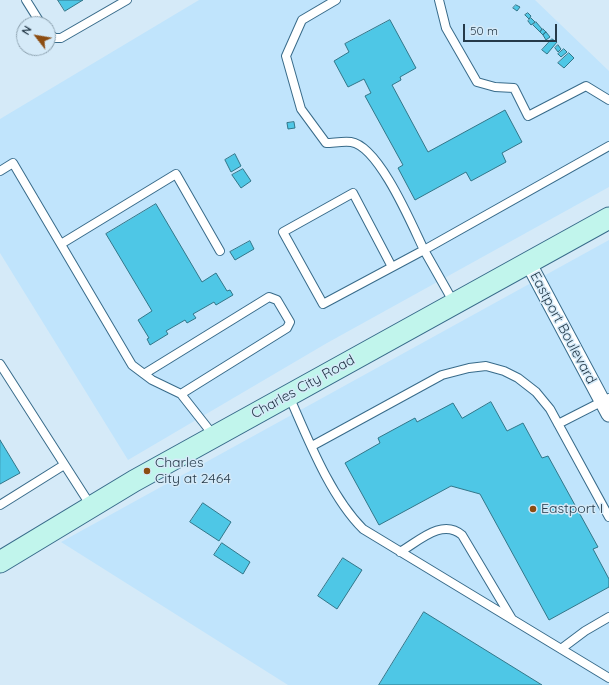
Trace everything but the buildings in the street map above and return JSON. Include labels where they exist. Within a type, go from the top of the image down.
[{"type":"main road","name":"Charles City Road","points":[[0,562],[91,507],[214,436],[609,218]]},
{"type":"street","name":"Eastport Boulevard","points":[[528,262],[607,405]]},
{"type":"lane","points":[[26,0],[36,16]]},
{"type":"lane","points":[[56,38],[61,38],[127,0]]},
{"type":"lane","points":[[336,0],[302,20],[286,56],[301,109],[326,143],[352,142],[372,155],[396,193],[424,250],[454,304]]},
{"type":"lane","points":[[439,0],[446,28],[477,82],[495,87],[514,88],[528,116],[586,86],[609,100]]},
{"type":"lane","points":[[392,267],[353,193],[283,232],[323,304],[424,250],[609,146]]},
{"type":"lane","points":[[0,172],[13,163],[132,364],[152,380],[181,394],[214,436]]},
{"type":"lane","points":[[61,244],[176,174],[220,251]]},
{"type":"lane","points":[[144,374],[269,297],[276,300],[290,322],[287,328],[181,394]]},
{"type":"lane","points":[[0,364],[91,507]]},
{"type":"lane","points":[[312,446],[442,375],[469,368],[486,366],[504,371],[518,378],[536,392],[550,409],[609,517]]},
{"type":"lane","points":[[288,396],[312,446],[349,515],[363,529],[609,678]]},
{"type":"lane","points":[[558,424],[607,405]]},
{"type":"lane","points":[[0,505],[64,465]]},
{"type":"lane","points":[[400,552],[441,528],[456,530],[462,535],[513,620]]},
{"type":"lane","points":[[561,649],[585,631],[609,617]]},
{"type":"shaded area","points":[[199,0],[535,0],[609,71],[609,187],[327,343],[128,460],[0,253],[0,119]]},
{"type":"shaded area","points":[[609,240],[609,685],[288,685],[61,542]]},
{"type":"place","name":"Charles City at 2464","points":[[147,471]]},
{"type":"place","name":"Eastport I","points":[[533,509]]}]
